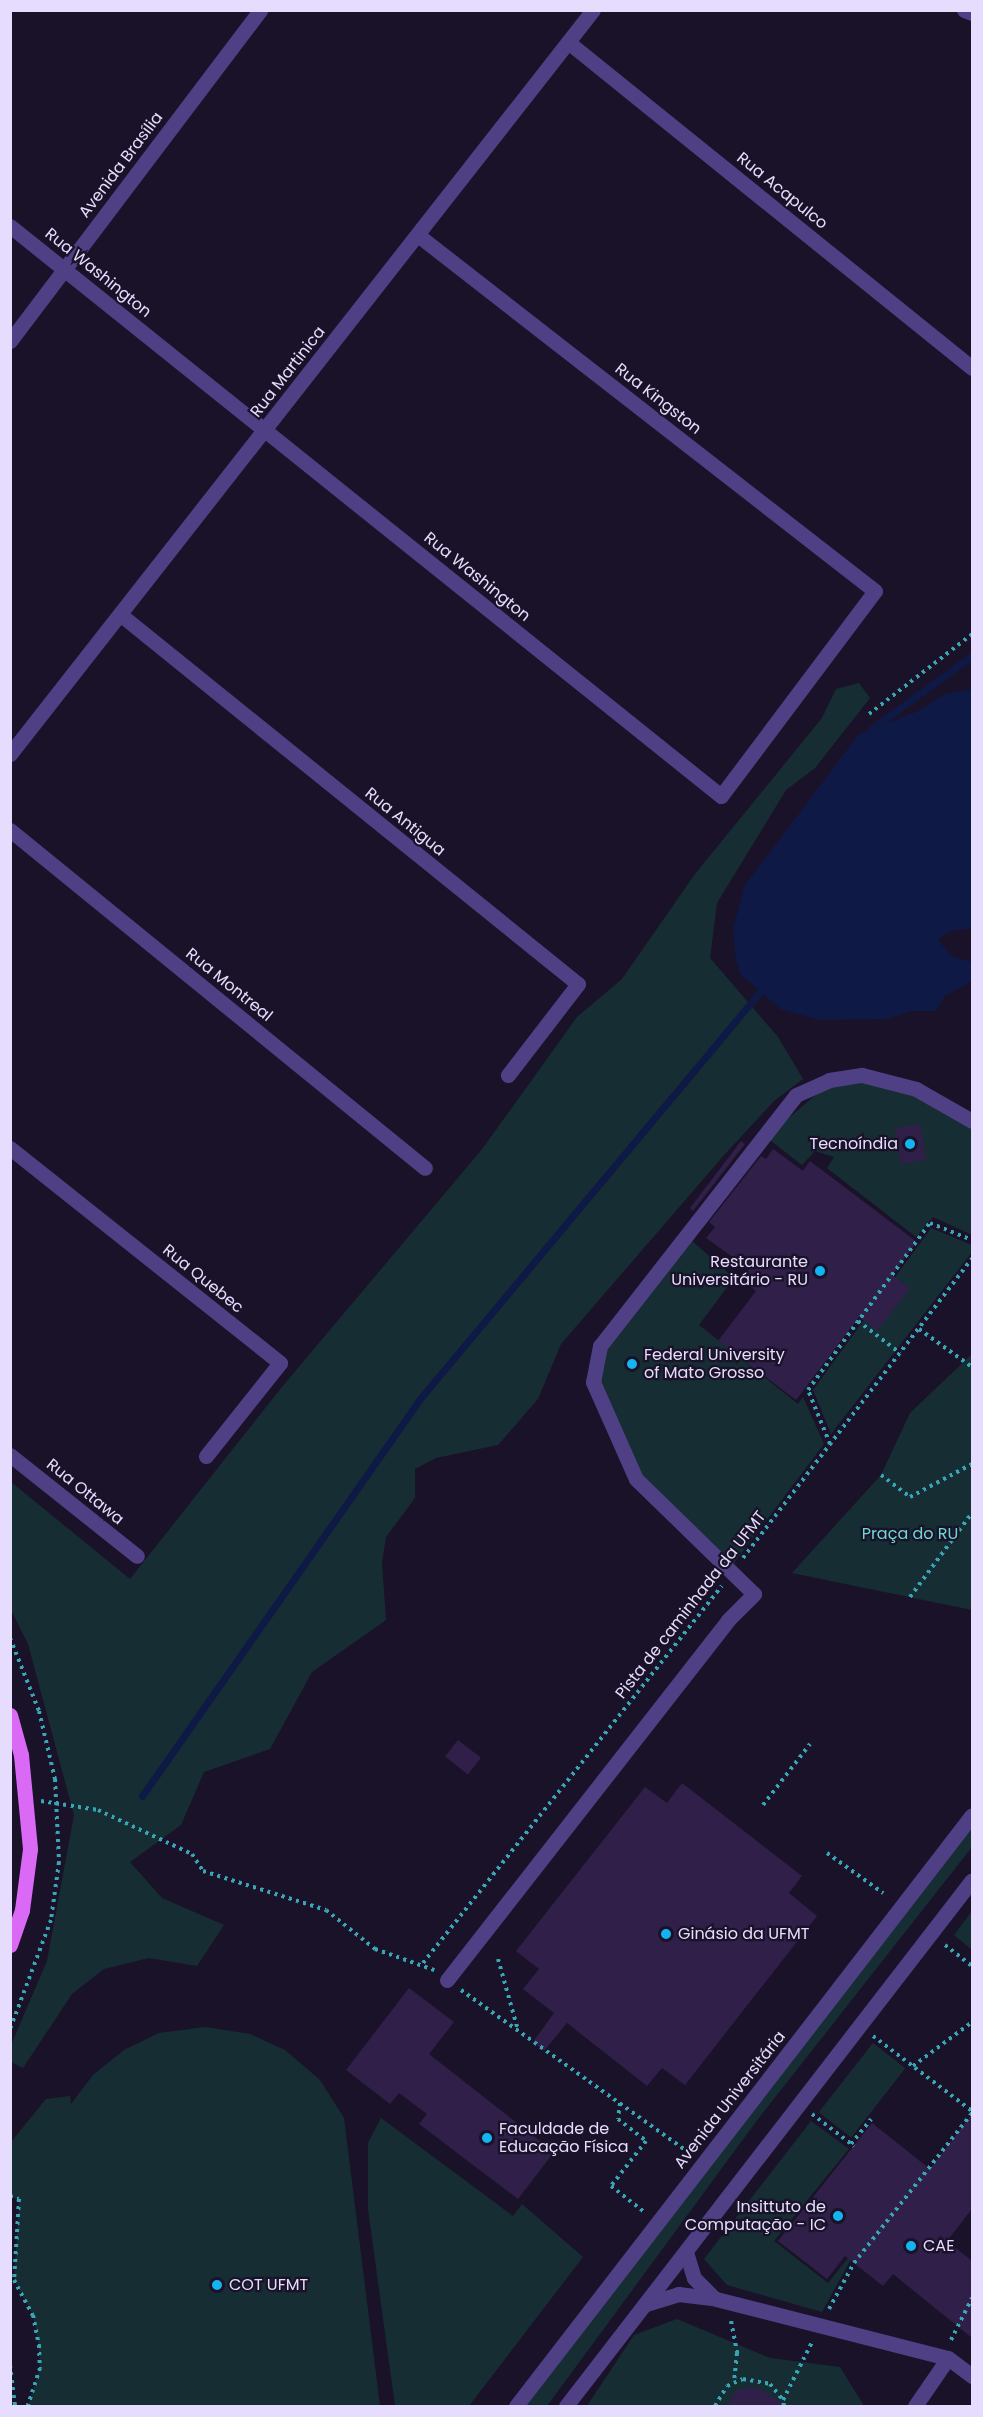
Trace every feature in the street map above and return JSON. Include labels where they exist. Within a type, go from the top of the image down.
[{"type":"main road","points":[[10,1715],[21,1755],[30,1849],[22,1910],[10,1945]]},
{"type":"street","name":"Avenida Brasília","points":[[10,341],[66,270],[260,10]]},
{"type":"street","name":"Rua Martinica","points":[[10,754],[419,236],[593,10]]},
{"type":"street","points":[[964,10],[972,13]]},
{"type":"street","name":"Rua Acapulco","points":[[568,42],[972,368]]},
{"type":"street","name":"Rua Washington","points":[[10,226],[721,796],[875,591]]},
{"type":"street","name":"Rua Kingston","points":[[419,236],[875,591]]},
{"type":"street","name":"Rua Antigua","points":[[121,615],[578,984],[508,1075]]},
{"type":"street","name":"Rua Montreal","points":[[10,830],[425,1168]]},
{"type":"street","points":[[447,1980],[728,1620],[754,1594],[636,1479],[593,1383],[600,1346],[796,1095],[829,1080],[862,1074],[916,1089],[972,1121]]},
{"type":"street","name":"Rua Quebec","points":[[10,1148],[280,1363],[206,1456]]},
{"type":"street","name":"Rua Ottawa","points":[[10,1455],[137,1556]]},
{"type":"street","name":"Avenida Universitária","points":[[516,2406],[972,1815]]},
{"type":"street","points":[[566,2406],[972,1880]]},
{"type":"street","points":[[686,2252],[694,2278],[716,2299]]},
{"type":"street","points":[[645,2305],[678,2294],[716,2299],[948,2358],[972,2376]]},
{"type":"street","points":[[915,2406],[948,2358]]},
{"type":"path","points":[[869,714],[972,634]]},
{"type":"path","points":[[830,1444],[808,1390],[930,1223],[972,1240]]},
{"type":"path","name":"Pista de caminhada da UFMT","points":[[423,1962],[732,1573],[972,1259]]},
{"type":"path","points":[[858,1321],[900,1353]]},
{"type":"path","points":[[919,1329],[972,1367]]},
{"type":"path","points":[[880,1475],[910,1497],[972,1464]]},
{"type":"path","points":[[910,1597],[972,1513]]},
{"type":"path","points":[[10,1638],[39,1711],[56,1801],[59,1862],[51,1920],[10,2029]]},
{"type":"path","points":[[763,1805],[810,1744]]},
{"type":"path","points":[[56,1801],[98,1810],[192,1854],[203,1871],[228,1882],[326,1910],[375,1949],[423,1962],[688,2152]]},
{"type":"path","points":[[827,1853],[883,1893]]},
{"type":"path","points":[[939,1941],[972,1966]]},
{"type":"path","points":[[498,1959],[518,2031]]},
{"type":"path","points":[[913,2066],[972,2022]]},
{"type":"path","points":[[823,2320],[854,2263],[972,2112],[868,2032]]},
{"type":"path","points":[[620,2103],[618,2120],[646,2141],[611,2186],[643,2211]]},
{"type":"path","points":[[800,2104],[852,2145],[871,2119]]},
{"type":"path","points":[[10,2196],[19,2199],[14,2280],[33,2315],[39,2346],[40,2367],[28,2406]]},
{"type":"path","points":[[948,2358],[952,2334],[972,2298]]},
{"type":"path","points":[[715,2406],[734,2382],[737,2353],[729,2312]]},
{"type":"path","points":[[784,2406],[783,2400],[815,2337]]},
{"type":"path","points":[[10,2365],[15,2406]]},
{"type":"path","points":[[734,2382],[763,2381],[783,2400]]},
{"type":"green space","points":[[859,683],[870,698],[815,768],[786,790],[717,903],[710,958],[778,1037],[803,1079],[774,1101],[725,1154],[561,1344],[538,1399],[498,1445],[436,1458],[415,1469],[415,1498],[386,1537],[382,1563],[386,1620],[312,1672],[270,1749],[204,1772],[181,1825],[130,1862],[162,1898],[224,1925],[197,1966],[149,1958],[104,1969],[72,1994],[23,2068],[11,2062],[11,2045],[47,1961],[74,1815],[28,1644],[11,1610],[11,1482],[130,1579],[282,1387],[483,1148],[577,1017],[622,979],[695,874],[822,718],[836,689]]},
{"type":"green space","points":[[860,1080],[942,1105],[972,1129],[972,1235],[933,1217],[916,1237],[827,1168],[834,1157],[815,1151],[802,1165],[766,1137],[824,1088]]},
{"type":"green space","points":[[931,1228],[972,1245],[972,1252],[831,1434],[813,1390]]},
{"type":"green space","points":[[690,1239],[734,1278],[699,1325],[798,1404],[803,1397],[824,1444],[731,1567],[644,1480],[607,1411],[597,1366],[606,1347]]},
{"type":"green space","name":"Praça do RU","points":[[972,1354],[972,1610],[792,1573],[881,1475],[910,1413]]},
{"type":"green space","points":[[972,1823],[972,1847],[758,2119],[547,2406],[526,2406]]},
{"type":"green space","points":[[972,1911],[972,1950],[954,1935]]},
{"type":"green space","points":[[205,2027],[250,2034],[285,2050],[320,2080],[344,2118],[380,2406],[28,2406],[40,2368],[39,2346],[33,2315],[14,2280],[19,2200],[11,2196],[11,2142],[46,2099],[70,2096],[71,2104],[93,2075],[124,2050],[159,2033]]},
{"type":"green space","points":[[873,2043],[905,2068],[851,2138],[819,2112]]},
{"type":"green space","points":[[381,2118],[513,2216],[522,2204],[583,2257],[469,2406],[395,2406],[368,2209],[368,2143]]},
{"type":"green space","points":[[811,2121],[849,2149],[774,2241],[828,2283],[902,2191],[911,2188],[850,2261],[822,2312],[727,2285],[704,2259]]},
{"type":"green space","points":[[677,2319],[770,2358],[840,2367],[864,2406],[587,2406],[634,2335]]},
{"type":"water","points":[[972,689],[972,928],[950,931],[938,940],[952,956],[972,962],[972,981],[945,996],[936,1011],[911,1011],[886,1019],[820,1020],[780,1009],[741,975],[736,960],[733,929],[745,885],[859,734],[916,712],[944,694]]},
{"type":"building","name":"Tecnoíndia","points":[[920,1124],[926,1159],[901,1164],[894,1129]]},
{"type":"building","points":[[741,1141],[745,1144],[693,1211],[690,1208]]},
{"type":"building","name":"Restaurante Universitário - RU","points":[[773,1149],[803,1171],[810,1161],[917,1242],[892,1275],[910,1288],[877,1331],[859,1317],[796,1400],[718,1341],[756,1291],[740,1279],[748,1268],[706,1238],[715,1227],[709,1222],[761,1156],[766,1159]]},
{"type":"building","points":[[458,1740],[481,1758],[468,1774],[445,1757]]},
{"type":"building","name":"Ginásio da UFMT","points":[[682,1783],[802,1876],[789,1893],[817,1916],[685,2085],[662,2068],[647,2086],[567,2023],[544,2051],[533,2042],[554,2013],[523,1989],[539,1969],[516,1951],[645,1787],[667,1803]]},
{"type":"building","points":[[409,1988],[454,2022],[429,2054],[554,2152],[518,2199],[419,2124],[427,2114],[399,2093],[390,2104],[346,2070]]},
{"type":"building","points":[[972,2114],[972,2209],[947,2241],[972,2261],[972,2338],[893,2274],[883,2286],[845,2256],[827,2279],[778,2241],[872,2123],[930,2169]]},
{"type":"building","points":[[749,2387],[760,2389],[787,2406],[727,2406],[737,2390]]},
{"type":"waterway","points":[[869,736],[871,729],[972,656]]},
{"type":"waterway","points":[[142,1796],[419,1400],[764,987]]},
{"type":"place","name":"Tecnoíndia","points":[[910,1144]]},
{"type":"place","name":"Restaurante Universitário - RU","points":[[820,1271]]},
{"type":"place","name":"Federal University of Mato Grosso","points":[[632,1364]]},
{"type":"place","name":"Ginásio da UFMT","points":[[666,1934]]},
{"type":"place","name":"Faculdade de Educação Física","points":[[487,2138]]},
{"type":"place","name":"Insittuto de Computação - IC","points":[[838,2216]]},
{"type":"place","name":"CAE","points":[[911,2246]]},
{"type":"place","name":"COT UFMT","points":[[217,2285]]}]
